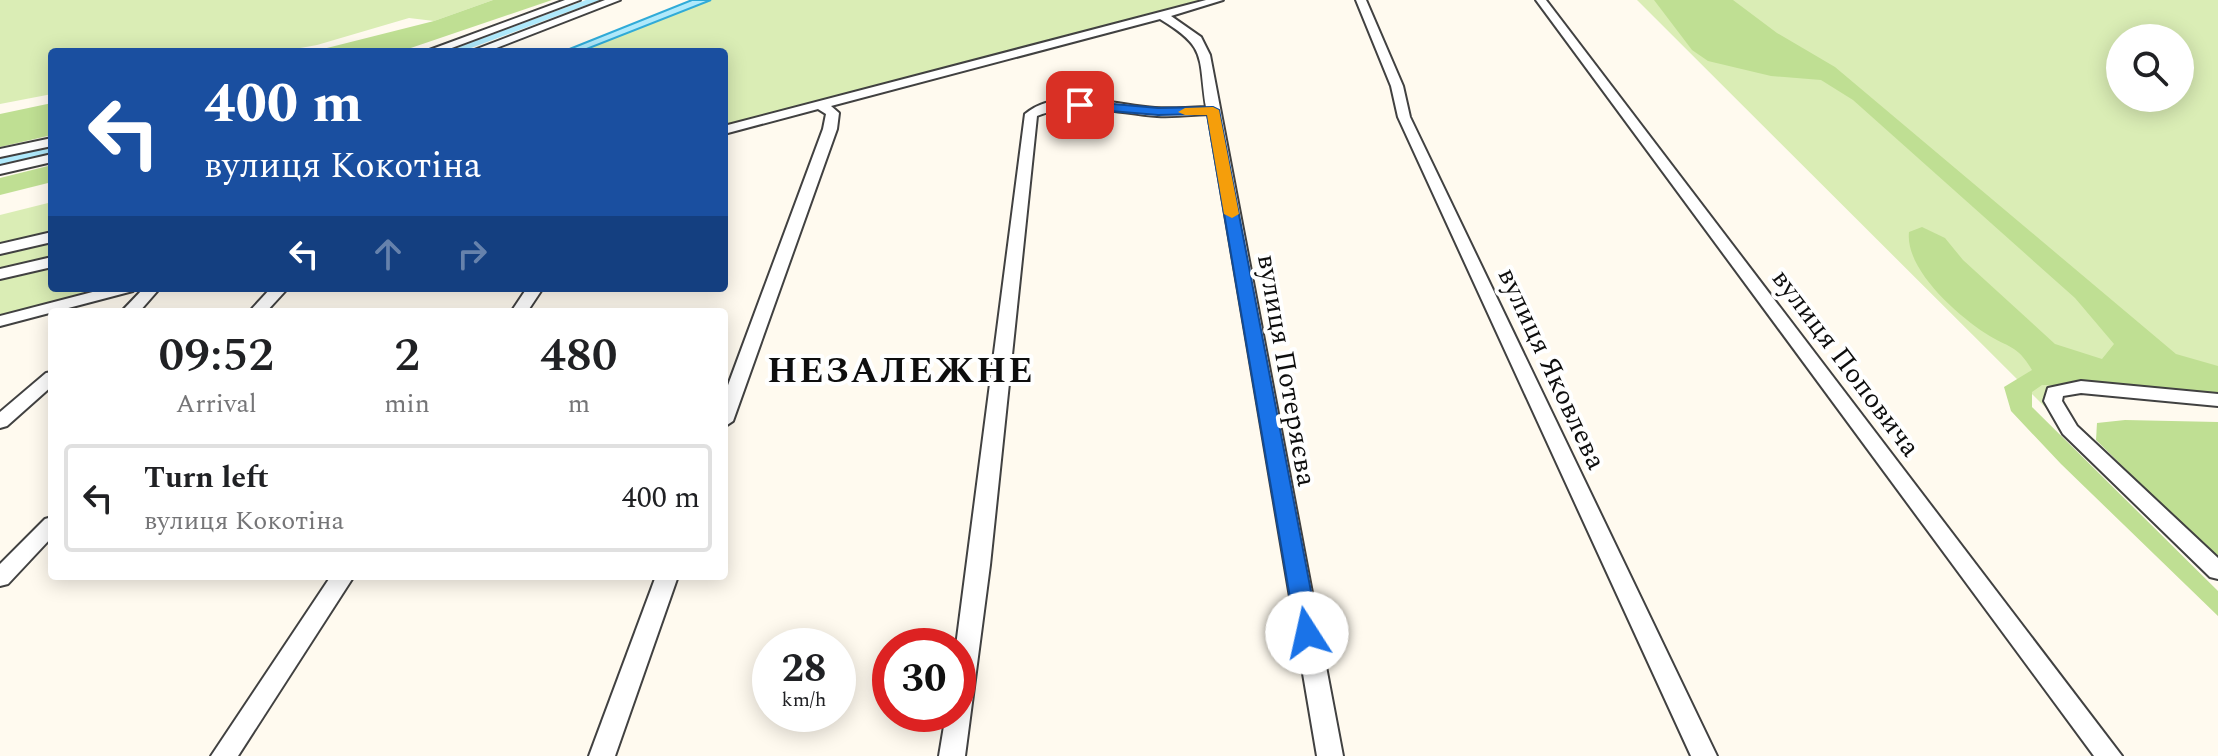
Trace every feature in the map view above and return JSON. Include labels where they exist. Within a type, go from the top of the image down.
[{"type":"street","points":[[441,48],[575,0]]},
{"type":"street","points":[[486,48],[615,0]]},
{"type":"street","points":[[728,129],[1218,0]]},
{"type":"street","name":"вулиця Яковлева","points":[[1361,0],[1397,86],[1404,117],[1704,756]]},
{"type":"street","name":"вулиця Поповича","points":[[1541,0],[2109,756]]},
{"type":"street","name":"вулиця Потеряєва","points":[[1162,15],[1202,44],[1330,756]]},
{"type":"street","points":[[728,410],[830,129],[833,113],[821,105]]},
{"type":"street","points":[[952,756],[979,565],[1031,114],[1050,107],[1080,105],[1158,112],[1213,110]]},
{"type":"street","points":[[0,153],[48,143]]},
{"type":"street","points":[[0,170],[48,159]]},
{"type":"street","points":[[0,249],[48,238]]},
{"type":"street","points":[[0,274],[48,263]]},
{"type":"street","points":[[50,308],[112,292]]},
{"type":"street","points":[[133,308],[150,292]]},
{"type":"street","points":[[261,308],[276,292]]},
{"type":"street","points":[[0,321],[48,309]]},
{"type":"street","points":[[0,422],[48,380]]},
{"type":"street","points":[[2218,400],[2081,387],[2054,392],[2053,401],[2070,430],[2218,571]]},
{"type":"street","points":[[0,578],[48,528]]},
{"type":"street","points":[[224,756],[340,580]]},
{"type":"street","points":[[602,756],[666,580]]},
{"type":"green space","points":[[0,0],[493,0],[434,21],[409,18],[300,48],[48,48],[48,95],[0,104]]},
{"type":"green space","points":[[493,0],[552,0],[411,48],[327,48],[434,21]]},
{"type":"green space","points":[[711,0],[1218,0],[728,129],[728,48],[589,48]]},
{"type":"green space","points":[[1637,0],[2218,0],[2218,400],[2055,392],[2074,436]]},
{"type":"green space","points":[[1654,0],[1733,0],[1777,33],[1835,67],[2176,354],[2218,366],[2218,395],[2122,385],[2042,385],[2032,392],[2032,407],[2218,591],[2218,616],[2061,464],[2011,411],[2004,387],[2032,370],[2016,351],[1973,325],[1935,289],[1915,261],[1909,232],[1922,227],[1945,238],[1963,260],[2055,344],[2102,359],[2114,344],[2075,298],[1853,100],[1821,80],[1771,76],[1708,61],[1692,50]]},
{"type":"green space","points":[[48,104],[48,136],[0,147],[0,114]]},
{"type":"green space","points":[[48,166],[48,183],[0,195],[0,178]]},
{"type":"green space","points":[[48,203],[48,292],[96,292],[0,317],[0,215]]},
{"type":"green space","points":[[2125,420],[2218,422],[2218,560],[2096,440],[2097,423]]},
{"type":"water","points":[[692,0],[711,0],[589,48],[572,48]]},
{"type":"waterway","points":[[461,48],[595,0]]},
{"type":"waterway","points":[[0,161],[48,151]]},
{"type":"slow traffic","points":[[1185,112],[1213,110],[1232,214]]},
{"type":"district","name":"НЕЗАЛЕЖНЕ","points":[[901,369]]},
{"type":"route","points":[[1080,105],[1158,112],[1213,110],[1307,633]]}]
